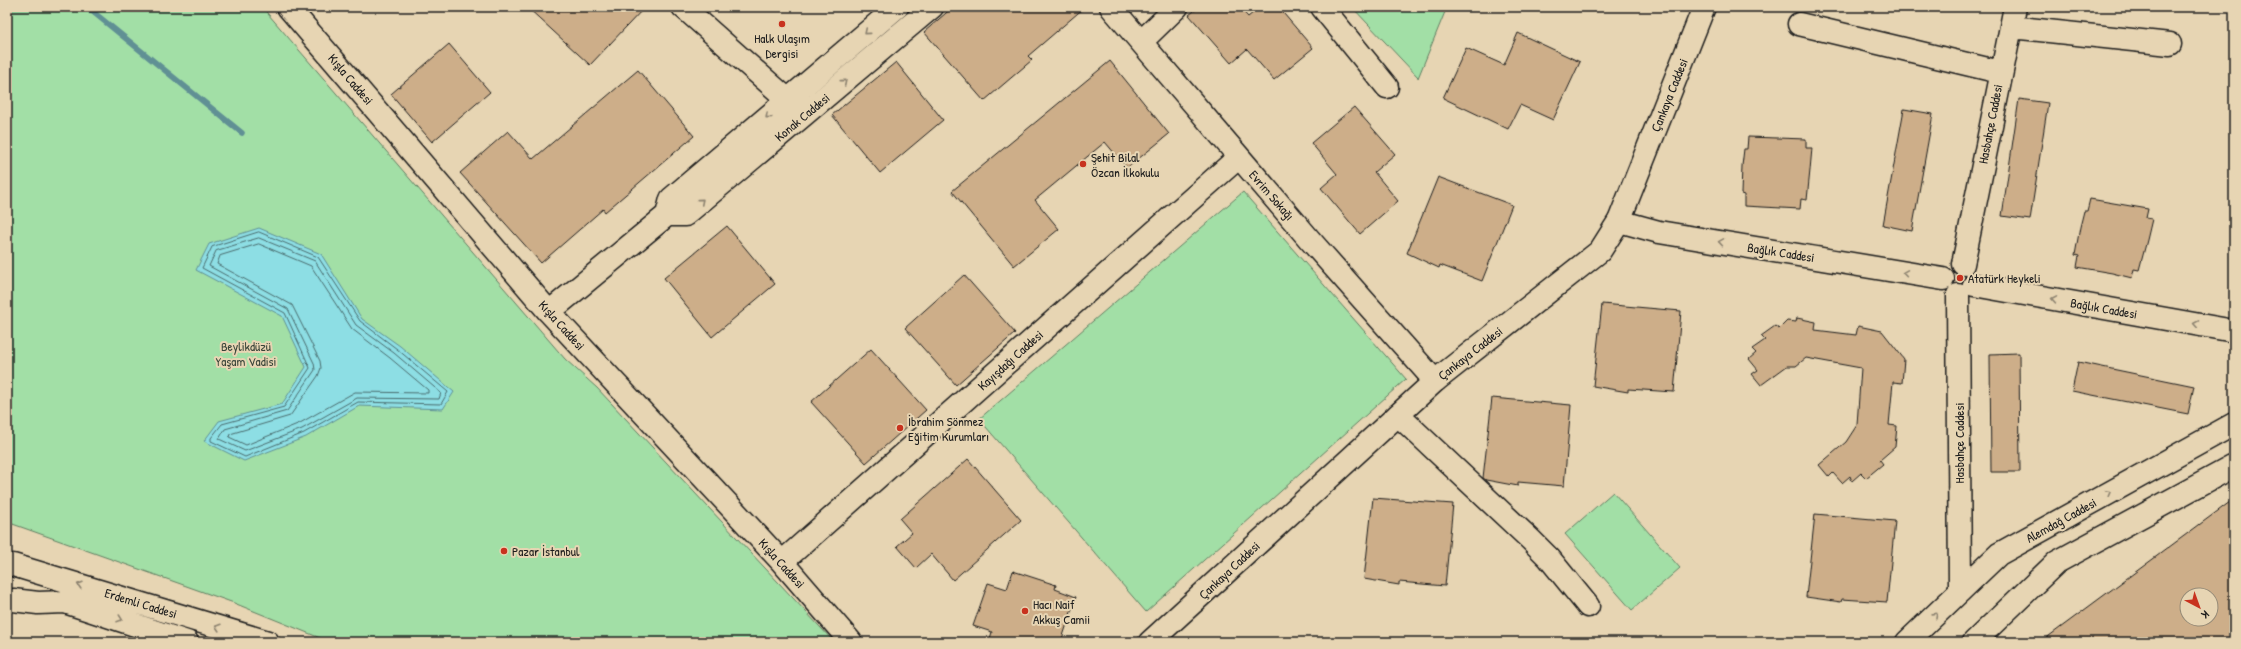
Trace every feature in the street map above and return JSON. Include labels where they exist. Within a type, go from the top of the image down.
[{"type":"street","name":"Kışla Caddesi","points":[[288,7],[549,312],[782,562],[851,640]]},
{"type":"street","points":[[683,7],[787,100]]},
{"type":"street","name":"Konak Caddesi","points":[[897,7],[671,199],[667,215],[685,215],[932,7]]},
{"type":"street","name":"Evrim Sokağı","points":[[1110,7],[1435,381]]},
{"type":"street","points":[[1141,42],[1177,7]]},
{"type":"street","points":[[1322,7],[1388,87]]},
{"type":"street","name":"Çankaya Caddesi","points":[[1150,642],[1435,381],[1600,251],[1619,222],[1704,7]]},
{"type":"street","points":[[2013,17],[2170,44]]},
{"type":"street","name":"Hasbahçe Caddesi","points":[[1963,264],[2000,72],[2013,17]]},
{"type":"street","points":[[1800,24],[2000,72]]},
{"type":"street","name":"Kayışdağı Caddesi","points":[[782,562],[1239,157]]},
{"type":"street","points":[[549,312],[667,215]]},
{"type":"street","name":"Bağlık Caddesi","points":[[1619,222],[1659,232],[1943,279]]},
{"type":"street","points":[[1963,264],[1972,270],[1975,280],[1966,290],[1949,291],[1943,279],[1949,267],[1963,264]]},
{"type":"street","name":"Bağlık Caddesi","points":[[1966,290],[2234,331]]},
{"type":"street","name":"Hasbahçe Caddesi","points":[[1960,591],[1966,290]]},
{"type":"street","points":[[1398,415],[1544,554],[1588,606]]},
{"type":"street","name":"Alemdağ Caddesi","points":[[1907,642],[1999,554],[2234,424]]},
{"type":"street","points":[[1974,642],[2057,562],[2234,466]]},
{"type":"street","points":[[10,563],[19,580],[18,589],[10,602]]},
{"type":"street","name":"Erdemli Caddesi","points":[[10,563],[268,642]]},
{"type":"street","name":"Erdemli Caddesi","points":[[10,602],[65,602],[187,642]]},
{"type":"green space","name":"Beylikdüzü Yaşam Vadisi","points":[[7,7],[262,7],[565,359],[597,388],[834,642],[330,642],[234,603],[7,522]]},
{"type":"green space","points":[[1352,7],[1447,7],[1418,78],[1418,77]]},
{"type":"green space","points":[[1243,192],[1406,379],[1146,612],[979,419]]},
{"type":"green space","points":[[1613,492],[1680,568],[1632,610],[1565,534]]},
{"type":"water","points":[[259,228],[321,254],[362,319],[400,346],[454,392],[443,409],[359,406],[306,437],[244,461],[204,441],[219,421],[282,404],[306,367],[282,316],[196,270],[209,244]]},
{"type":"building","points":[[527,7],[645,7],[590,65]]},
{"type":"building","points":[[953,7],[1085,7],[1028,56],[1032,60],[984,101],[924,32]]},
{"type":"building","points":[[1199,7],[1239,7],[1248,17],[1260,7],[1278,7],[1313,48],[1274,80],[1247,49],[1231,63],[1189,15]]},
{"type":"building","points":[[1518,33],[1580,62],[1553,120],[1520,105],[1508,129],[1443,98],[1466,48],[1504,65]]},
{"type":"building","points":[[449,44],[490,92],[432,142],[391,94]]},
{"type":"building","points":[[1110,61],[1169,134],[1127,168],[1105,142],[1035,200],[1059,229],[1014,266],[952,191]]},
{"type":"building","points":[[896,62],[943,120],[880,173],[832,115]]},
{"type":"building","points":[[638,70],[694,136],[605,212],[603,209],[541,263],[460,173],[508,131],[533,159]]},
{"type":"building","points":[[2019,99],[2048,103],[2030,220],[2002,216]]},
{"type":"building","points":[[1354,107],[1395,154],[1374,172],[1398,201],[1360,234],[1321,188],[1337,174],[1311,143]]},
{"type":"building","points":[[1904,109],[1933,114],[1912,231],[1883,225]]},
{"type":"building","points":[[1748,137],[1806,139],[1806,148],[1812,148],[1807,200],[1801,199],[1800,209],[1744,206],[1744,195],[1741,194],[1742,166],[1744,149],[1747,149]]},
{"type":"building","points":[[1438,177],[1512,205],[1482,281],[1440,265],[1439,268],[1407,253]]},
{"type":"building","points":[[2090,199],[2148,209],[2146,218],[2152,219],[2139,270],[2134,269],[2132,278],[2077,267],[2079,256],[2075,255],[2080,227],[2084,211],[2087,211]]},
{"type":"building","points":[[727,226],[775,284],[712,337],[664,278]]},
{"type":"building","points":[[964,275],[1015,333],[956,385],[905,328]]},
{"type":"building","points":[[1602,304],[1681,311],[1674,392],[1628,389],[1628,392],[1593,386]]},
{"type":"building","points":[[1797,318],[1816,322],[1815,330],[1856,335],[1858,326],[1882,331],[1904,359],[1902,383],[1893,382],[1889,425],[1897,426],[1895,447],[1880,460],[1883,464],[1866,478],[1861,473],[1852,481],[1850,476],[1842,483],[1833,473],[1829,477],[1819,465],[1846,442],[1857,425],[1861,368],[1806,358],[1796,366],[1787,366],[1761,385],[1752,374],[1758,370],[1749,359],[1756,353],[1752,349],[1765,340],[1761,336],[1775,326],[1779,329],[1787,321],[1796,322]]},
{"type":"building","points":[[871,349],[926,410],[866,463],[811,402]]},
{"type":"building","points":[[2019,353],[2020,472],[1991,472],[1990,354]]},
{"type":"building","points":[[2078,362],[2194,386],[2188,414],[2072,391]]},
{"type":"building","points":[[1492,398],[1571,405],[1564,486],[1518,482],[1518,486],[1486,480],[1483,478]]},
{"type":"building","points":[[968,459],[1021,520],[953,580],[931,554],[916,568],[897,546],[912,533],[900,519]]},
{"type":"building","points":[[1373,498],[1453,504],[1445,586],[1399,582],[1399,585],[1364,579]]},
{"type":"building","points":[[2234,499],[2234,642],[2041,642]]},
{"type":"building","points":[[1815,514],[1895,521],[1887,602],[1842,599],[1841,602],[1806,597]]},
{"type":"building","name":"Hacı Naif Akkuş Camii","points":[[1013,571],[1056,585],[1055,589],[1076,597],[1061,642],[989,642],[992,632],[973,626],[988,583],[1007,589]]},
{"type":"waterway","points":[[87,7],[242,133]]},
{"type":"place","name":"Halk Ulaşım Dergisi","points":[[782,24]]},
{"type":"place","name":"Şehit Bilal Özcan İlkokulu","points":[[1083,164]]},
{"type":"place","name":"Atatürk Heykeli","points":[[1960,278]]},
{"type":"place","name":"İbrahim Sönmez Eğitim Kurumları","points":[[900,428]]},
{"type":"place","name":"Pazar İstanbul","points":[[504,551]]},
{"type":"place","name":"Hacı Naif Akkuş Camii","points":[[1025,611]]}]
